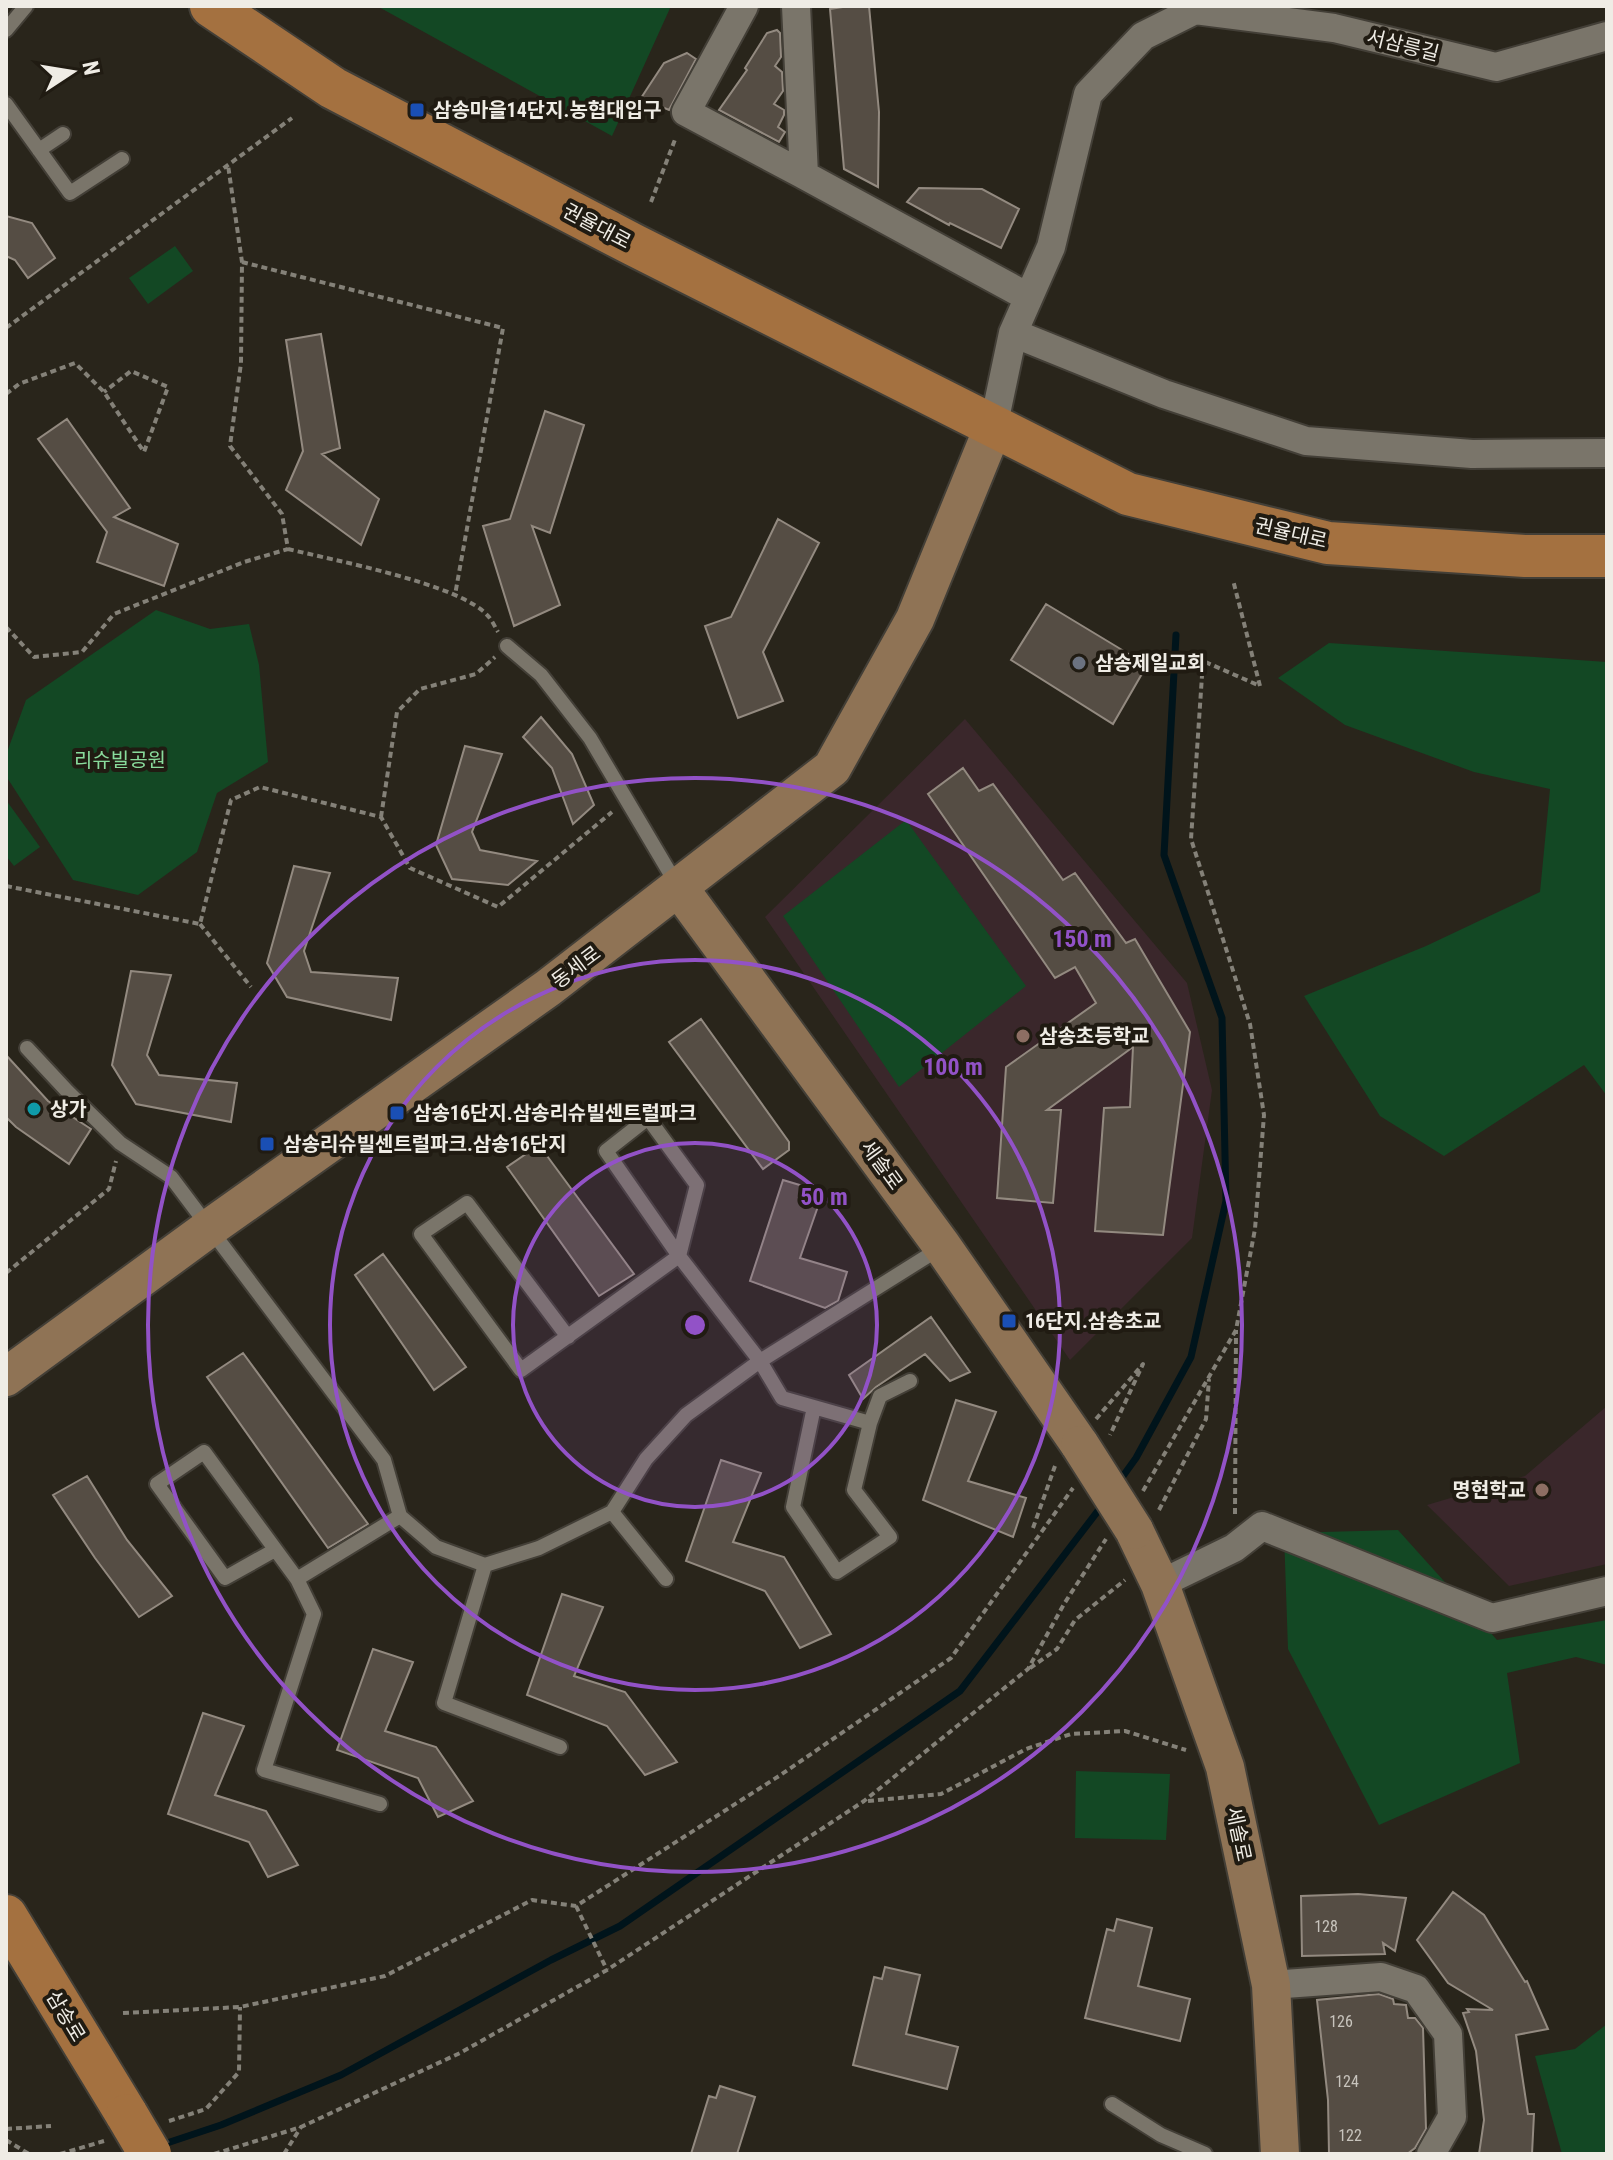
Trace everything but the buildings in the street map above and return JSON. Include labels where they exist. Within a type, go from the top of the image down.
[{"type":"main road","name":"권율대로","points":[[211,6],[333,88],[993,428],[1128,494],[1328,543],[1525,556],[1607,556]]},
{"type":"main road","name":"삼송로","points":[[6,1916],[138,2133]]},
{"type":"street","points":[[744,6],[686,112],[1028,297],[1013,333],[993,428]]},
{"type":"street","points":[[796,6],[804,175]]},
{"type":"street","name":"서삼릉길","points":[[1028,297],[1051,247],[1088,94],[1143,36],[1196,8],[1334,28],[1496,67],[1607,36]]},
{"type":"street","points":[[1013,333],[1164,394],[1306,441],[1472,454],[1607,453]]},
{"type":"street","name":"동세로","points":[[6,1377],[208,1229],[548,988],[832,768],[915,619],[993,428]]},
{"type":"street","name":"세솔로","points":[[679,888],[1084,1443],[1134,1520],[1142,1582],[1225,1767],[1271,1985],[1280,2154]]},
{"type":"street","points":[[1142,1582],[1234,1548],[1262,1526],[1492,1618],[1607,1591]]},
{"type":"street","points":[[1271,1985],[1381,1977],[1416,1989],[1448,2034],[1452,2117],[1431,2154]]},
{"type":"lane","points":[[6,30],[26,6]]},
{"type":"lane","points":[[6,104],[70,193],[122,159]]},
{"type":"lane","points":[[39,150],[63,134]]},
{"type":"lane","points":[[507,646],[541,675],[590,738],[679,888]]},
{"type":"lane","points":[[27,1048],[120,1143],[171,1177],[384,1460],[400,1516],[436,1547],[485,1565],[539,1548],[612,1512],[646,1459],[686,1415],[760,1361],[942,1246]]},
{"type":"lane","points":[[568,1337],[467,1203],[421,1234],[521,1370],[568,1337],[679,1256],[697,1185],[648,1118],[606,1151],[679,1256],[760,1361],[782,1398],[870,1423]]},
{"type":"lane","points":[[814,1407],[793,1507],[837,1572],[890,1537],[854,1490],[870,1423],[880,1396],[910,1381]]},
{"type":"lane","points":[[275,1550],[225,1578],[157,1484],[204,1452],[297,1579],[314,1614],[264,1770],[380,1804]]},
{"type":"lane","points":[[612,1512],[666,1579]]},
{"type":"lane","points":[[297,1579],[400,1516]]},
{"type":"lane","points":[[485,1565],[444,1703],[560,1747]]},
{"type":"lane","points":[[1112,2104],[1161,2135],[1205,2154]]},
{"type":"path","points":[[651,202],[686,112]]},
{"type":"path","points":[[6,328],[292,118]]},
{"type":"path","points":[[228,165],[242,262],[241,363],[230,446],[282,514],[288,549]]},
{"type":"path","points":[[242,262],[503,328],[455,595]]},
{"type":"path","points":[[6,394],[19,384],[75,363],[104,392],[144,452],[168,387],[131,371],[104,392]]},
{"type":"path","points":[[6,627],[34,657],[82,652],[114,614],[244,562],[288,549],[385,572],[455,595],[487,614],[507,646],[476,674],[420,689],[397,712],[381,817],[410,868],[498,907],[628,799]]},
{"type":"path","points":[[1233,580],[1260,686],[1203,661],[1191,839],[1250,1024],[1264,1115],[1255,1229],[1236,1330],[1234,1525]]},
{"type":"path","points":[[200,924],[231,800],[260,787],[381,817]]},
{"type":"path","points":[[6,886],[200,924],[251,987]]},
{"type":"path","points":[[6,1273],[109,1189],[120,1143]]},
{"type":"path","points":[[1134,1520],[1152,1479],[1236,1330]]},
{"type":"path","points":[[1033,1528],[1084,1443],[1143,1364],[1116,1427],[1084,1443]]},
{"type":"path","points":[[1028,1669],[1064,1604],[1134,1520],[1206,1419],[1209,1376]]},
{"type":"path","points":[[123,2013],[240,2007],[385,1976],[532,1900],[576,1906],[779,1776],[951,1658],[1075,1485]]},
{"type":"path","points":[[214,2154],[301,2127],[460,2053],[607,1970],[864,1801],[1057,1649],[1075,1620],[1142,1582]]},
{"type":"path","points":[[864,1801],[941,1794],[1026,1749],[1071,1734],[1125,1731],[1200,1755]]},
{"type":"path","points":[[576,1906],[607,1970]]},
{"type":"path","points":[[60,2154],[138,2133],[206,2109],[239,2072],[240,2007]]},
{"type":"path","points":[[6,2129],[51,2126]]},
{"type":"path","points":[[284,2154],[301,2127]]},
{"type":"path","points":[[6,2140],[29,2154]]},
{"type":"shaded area","name":"삼송초등학교","points":[[965,719],[1187,983],[1212,1090],[1192,1238],[1070,1360],[765,917]]},
{"type":"shaded area","name":"명현학교","points":[[1607,1406],[1607,1564],[1509,1586],[1427,1505],[1525,1476]]},
{"type":"green space","points":[[377,6],[671,6],[612,136]]},
{"type":"green space","points":[[175,246],[193,271],[148,304],[129,278]]},
{"type":"green space","name":"리슈빌공원","points":[[156,610],[210,629],[249,624],[259,665],[268,762],[217,793],[197,852],[138,895],[73,880],[6,776],[6,755],[26,700]]},
{"type":"green space","points":[[1329,643],[1607,662],[1607,1096],[1584,1065],[1444,1156],[1380,1116],[1304,996],[1426,946],[1540,892],[1550,789],[1474,772],[1345,725],[1278,678]]},
{"type":"green space","points":[[6,800],[40,847],[14,866],[6,856]]},
{"type":"green space","points":[[906,820],[1026,986],[899,1087],[783,916]]},
{"type":"green space","points":[[1398,1530],[1497,1640],[1607,1620],[1607,1665],[1576,1657],[1507,1673],[1520,1763],[1379,1825],[1288,1649],[1284,1533]]},
{"type":"green space","points":[[1076,1771],[1170,1774],[1166,1840],[1075,1838]]},
{"type":"green space","points":[[1607,2024],[1607,2154],[1562,2154],[1535,2056],[1575,2049]]},
{"type":"waterway","points":[[1118,1483],[1136,1458],[1191,1357],[1226,1201],[1222,1018],[1164,855],[1176,635]]},
{"type":"waterway","points":[[161,2145],[221,2125],[341,2075],[551,1960],[620,1926],[960,1691],[1104,1503]]},
{"type":"place","name":"삼송마을14단지.농협대입구","points":[[417,110]]},
{"type":"place","name":"삼송제일교회","points":[[1079,663]]},
{"type":"place","name":"삼송초등학교","points":[[1023,1036]]},
{"type":"place","name":"상가","points":[[34,1109]]},
{"type":"place","name":"삼송16단지.삼송리슈빌센트럴파크","points":[[397,1113]]},
{"type":"place","name":"삼송리슈빌센트럴파크.삼송16단지","points":[[267,1144]]},
{"type":"place","name":"16단지.삼송초교","points":[[1009,1321]]},
{"type":"place","name":"명현학교","points":[[1542,1490]]}]
